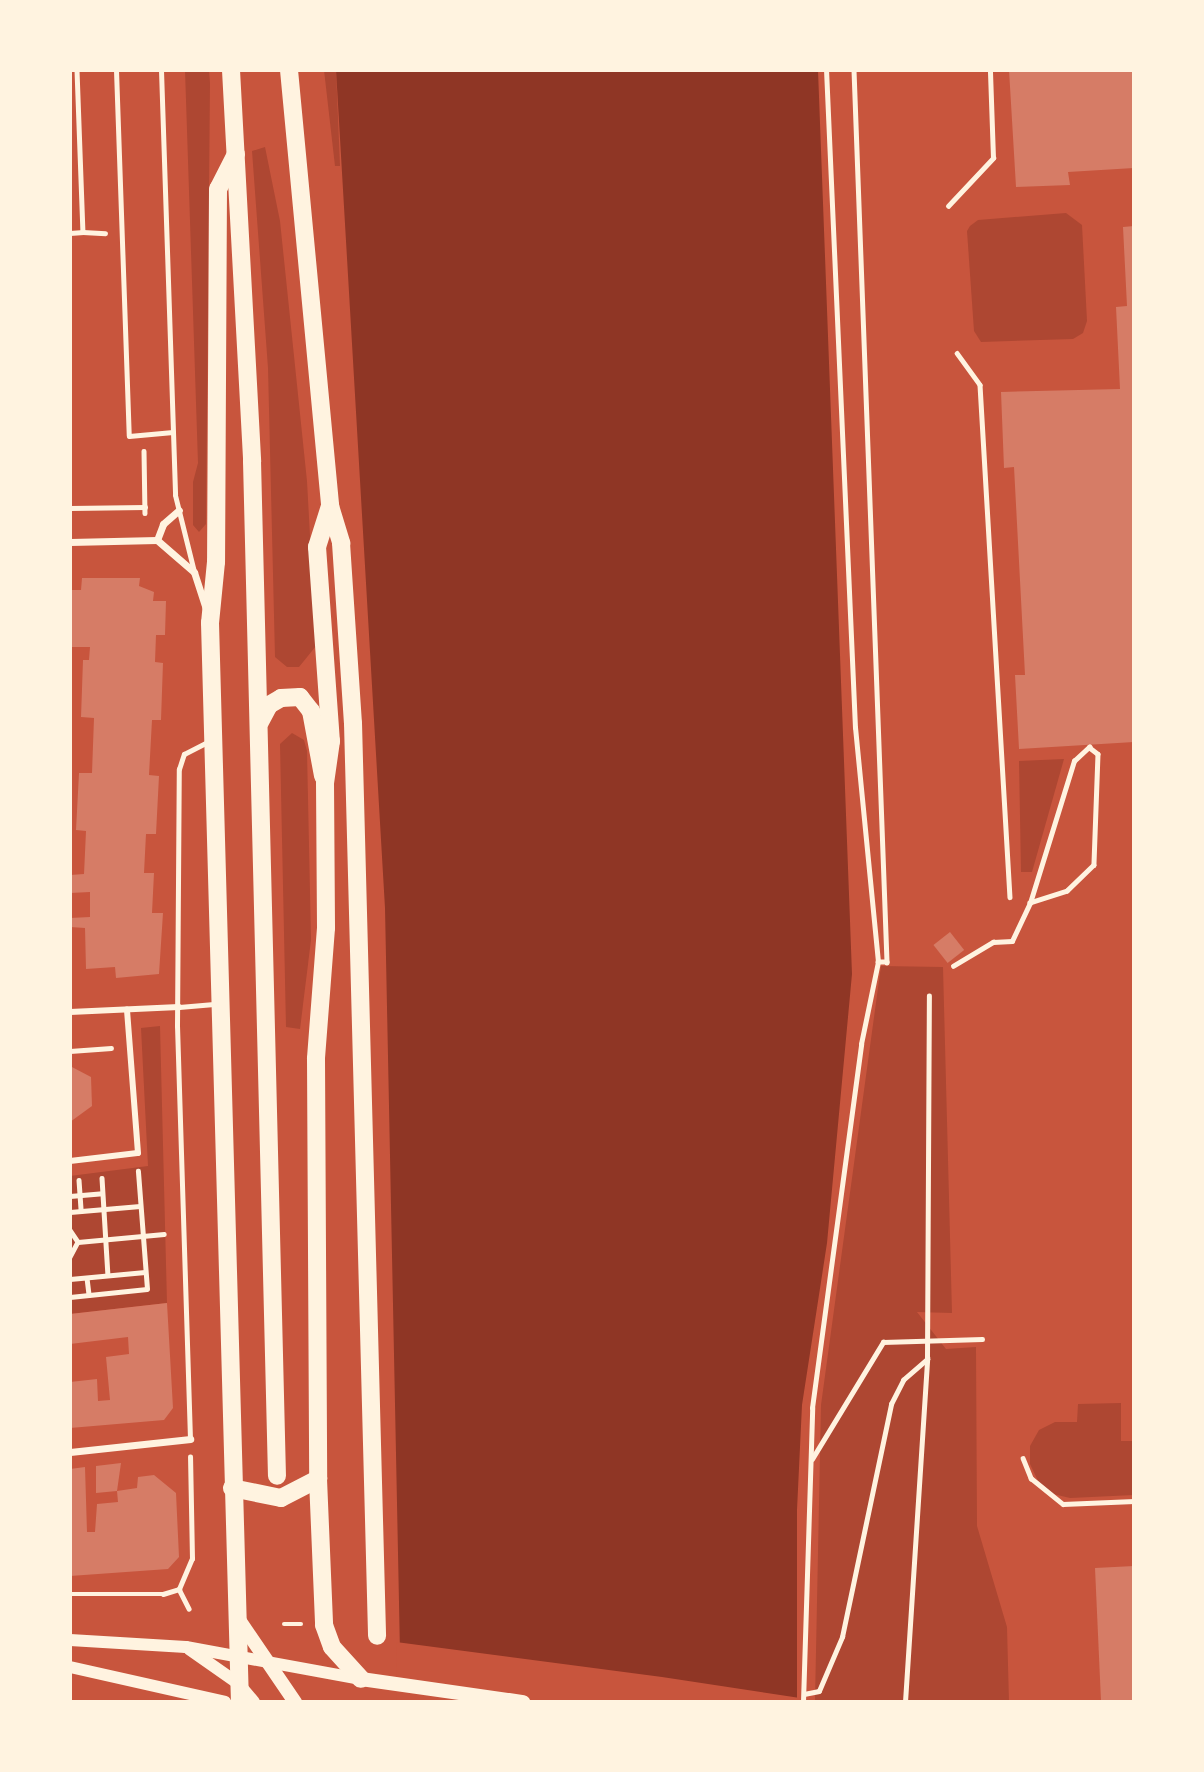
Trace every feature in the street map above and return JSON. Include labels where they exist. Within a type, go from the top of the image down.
[{"type":"main road","points":[[231,70],[246,299],[260,722],[276,1476]]},
{"type":"main road","points":[[289,70],[330,506],[341,544],[353,723],[377,1636]]},
{"type":"main road","points":[[236,154],[218,189],[216,562],[210,623],[217,1004],[240,1693]]},
{"type":"main road","points":[[330,506],[317,547],[331,741],[325,783],[326,928],[316,1059],[318,1479],[324,1625],[332,1647],[361,1679],[523,1702]]},
{"type":"main road","points":[[260,722],[269,705],[281,698],[291,694],[307,703],[325,783]]},
{"type":"main road","points":[[232,1488],[253,1496],[281,1498],[318,1479]]},
{"type":"main road","points":[[237,1617],[295,1702]]},
{"type":"street","points":[[157,540],[163,524],[179,510]]},
{"type":"street","points":[[70,542],[157,540],[194,572],[210,623]]},
{"type":"street","points":[[70,1012],[179,1007]]},
{"type":"street","points":[[70,1161],[138,1153],[127,1009]]},
{"type":"street","points":[[70,1452],[190,1438]]},
{"type":"street","points":[[70,1640],[186,1647],[361,1679]]},
{"type":"street","points":[[186,1647],[254,1702]]},
{"type":"street","points":[[70,1667],[225,1702]]},
{"type":"lane","points":[[116,70],[129,436],[173,432]]},
{"type":"lane","points":[[161,70],[173,432],[179,510],[194,572]]},
{"type":"lane","points":[[190,1438],[179,1007],[179,769],[184,754],[213,740]]},
{"type":"lane","points":[[179,1007],[217,1004]]},
{"type":"path","points":[[77,70],[83,232]]},
{"type":"path","points":[[803,1702],[812,1408],[861,1044],[878,962],[855,728],[826,70]]},
{"type":"path","points":[[854,70],[887,962],[878,962]]},
{"type":"path","points":[[948,206],[993,158],[990,70]]},
{"type":"path","points":[[70,233],[122,234]]},
{"type":"path","points":[[957,354],[980,385],[1010,897]]},
{"type":"path","points":[[70,508],[145,507]]},
{"type":"path","points":[[953,966],[993,942],[1012,941],[1030,904],[1074,761],[1089,747],[1098,754],[1094,865],[1067,891],[1030,904]]},
{"type":"path","points":[[905,1702],[927,1358],[929,996]]},
{"type":"path","points":[[70,1051],[130,1047]]},
{"type":"path","points":[[70,1297],[147,1289],[139,1175]]},
{"type":"path","points":[[102,1178],[108,1275]]},
{"type":"path","points":[[79,1180],[81,1211]]},
{"type":"path","points":[[70,1196],[102,1193]]},
{"type":"path","points":[[70,1212],[140,1206]]},
{"type":"path","points":[[70,1230],[78,1242]]},
{"type":"path","points":[[78,1242],[143,1237]]},
{"type":"path","points":[[70,1257],[78,1242]]},
{"type":"path","points":[[70,1279],[145,1272]]},
{"type":"path","points":[[86,1278],[89,1295]]},
{"type":"path","points":[[811,1460],[879,1346],[982,1339]]},
{"type":"path","points":[[804,1694],[819,1691],[842,1637],[891,1404],[903,1380],[927,1358]]},
{"type":"path","points":[[70,1594],[163,1594],[179,1589],[192,1559],[190,1438]]},
{"type":"path","points":[[1023,1458],[1031,1478],[1063,1504],[1134,1501]]},
{"type":"path","points":[[179,1589],[189,1609]]},
{"type":"shaded area","points":[[185,70],[209,70],[210,83],[206,524],[199,532],[193,525],[193,482],[198,463]]},
{"type":"shaded area","points":[[324,70],[336,70],[340,166],[335,166]]},
{"type":"shaded area","points":[[336,70],[818,70],[852,974],[827,1243],[802,1405],[797,1510],[797,1702],[401,1702],[385,908]]},
{"type":"shaded area","points":[[265,147],[280,221],[307,481],[316,646],[299,667],[287,667],[275,657],[268,368],[252,151]]},
{"type":"shaded area","points":[[1066,213],[1082,225],[1087,321],[1083,333],[1073,339],[981,342],[974,331],[967,231],[970,226],[978,220]]},
{"type":"shaded area","points":[[292,733],[304,740],[307,751],[311,940],[300,1029],[286,1027],[280,744]]},
{"type":"shaded area","points":[[1064,759],[1032,872],[1021,872],[1019,761]]},
{"type":"shaded area","points":[[881,966],[943,967],[952,1313],[917,1312],[946,1349],[976,1347],[977,1526],[1007,1627],[1009,1702],[815,1700],[821,1405]]},
{"type":"shaded area","points":[[160,1026],[167,1303],[70,1314],[70,1176],[148,1166],[141,1028]]},
{"type":"shaded area","points":[[1121,1403],[1121,1441],[1134,1441],[1134,1495],[1070,1498],[1053,1494],[1038,1481],[1030,1464],[1030,1446],[1039,1430],[1055,1422],[1077,1422],[1078,1404]]},
{"type":"pier","points":[[396,1642],[662,1677],[800,1698],[800,1702],[397,1702]]},
{"type":"building","points":[[1009,70],[1134,70],[1134,168],[1068,172],[1070,185],[1016,187]]},
{"type":"building","points":[[1134,226],[1134,742],[1019,749],[1015,675],[1025,675],[1014,467],[1004,468],[1001,392],[1120,389],[1116,307],[1127,306],[1123,227]]},
{"type":"building","points":[[82,578],[140,578],[139,586],[154,592],[153,601],[166,601],[165,635],[156,635],[155,662],[163,663],[161,720],[152,720],[149,775],[159,776],[156,834],[146,834],[144,873],[154,873],[152,913],[163,913],[159,974],[116,978],[115,967],[86,969],[85,928],[70,927],[70,918],[90,917],[90,892],[70,893],[70,875],[84,874],[86,831],[76,830],[79,773],[92,773],[94,718],[81,717],[83,660],[89,660],[90,647],[70,647],[70,590],[81,590]]},
{"type":"building","points":[[950,932],[964,950],[948,963],[933,945]]},
{"type":"building","points":[[70,1066],[91,1077],[92,1106],[70,1122]]},
{"type":"building","points":[[167,1303],[173,1408],[164,1420],[70,1428],[70,1382],[97,1379],[98,1401],[110,1400],[106,1357],[129,1354],[128,1337],[70,1344],[70,1314]]},
{"type":"building","points":[[121,1463],[117,1491],[96,1493],[96,1466]]},
{"type":"building","points":[[85,1467],[87,1532],[95,1532],[97,1504],[118,1502],[117,1491],[137,1488],[138,1477],[154,1475],[176,1493],[179,1557],[168,1569],[70,1576],[70,1469]]},
{"type":"building","points":[[1134,1566],[1134,1700],[1101,1701],[1095,1568]]}]
